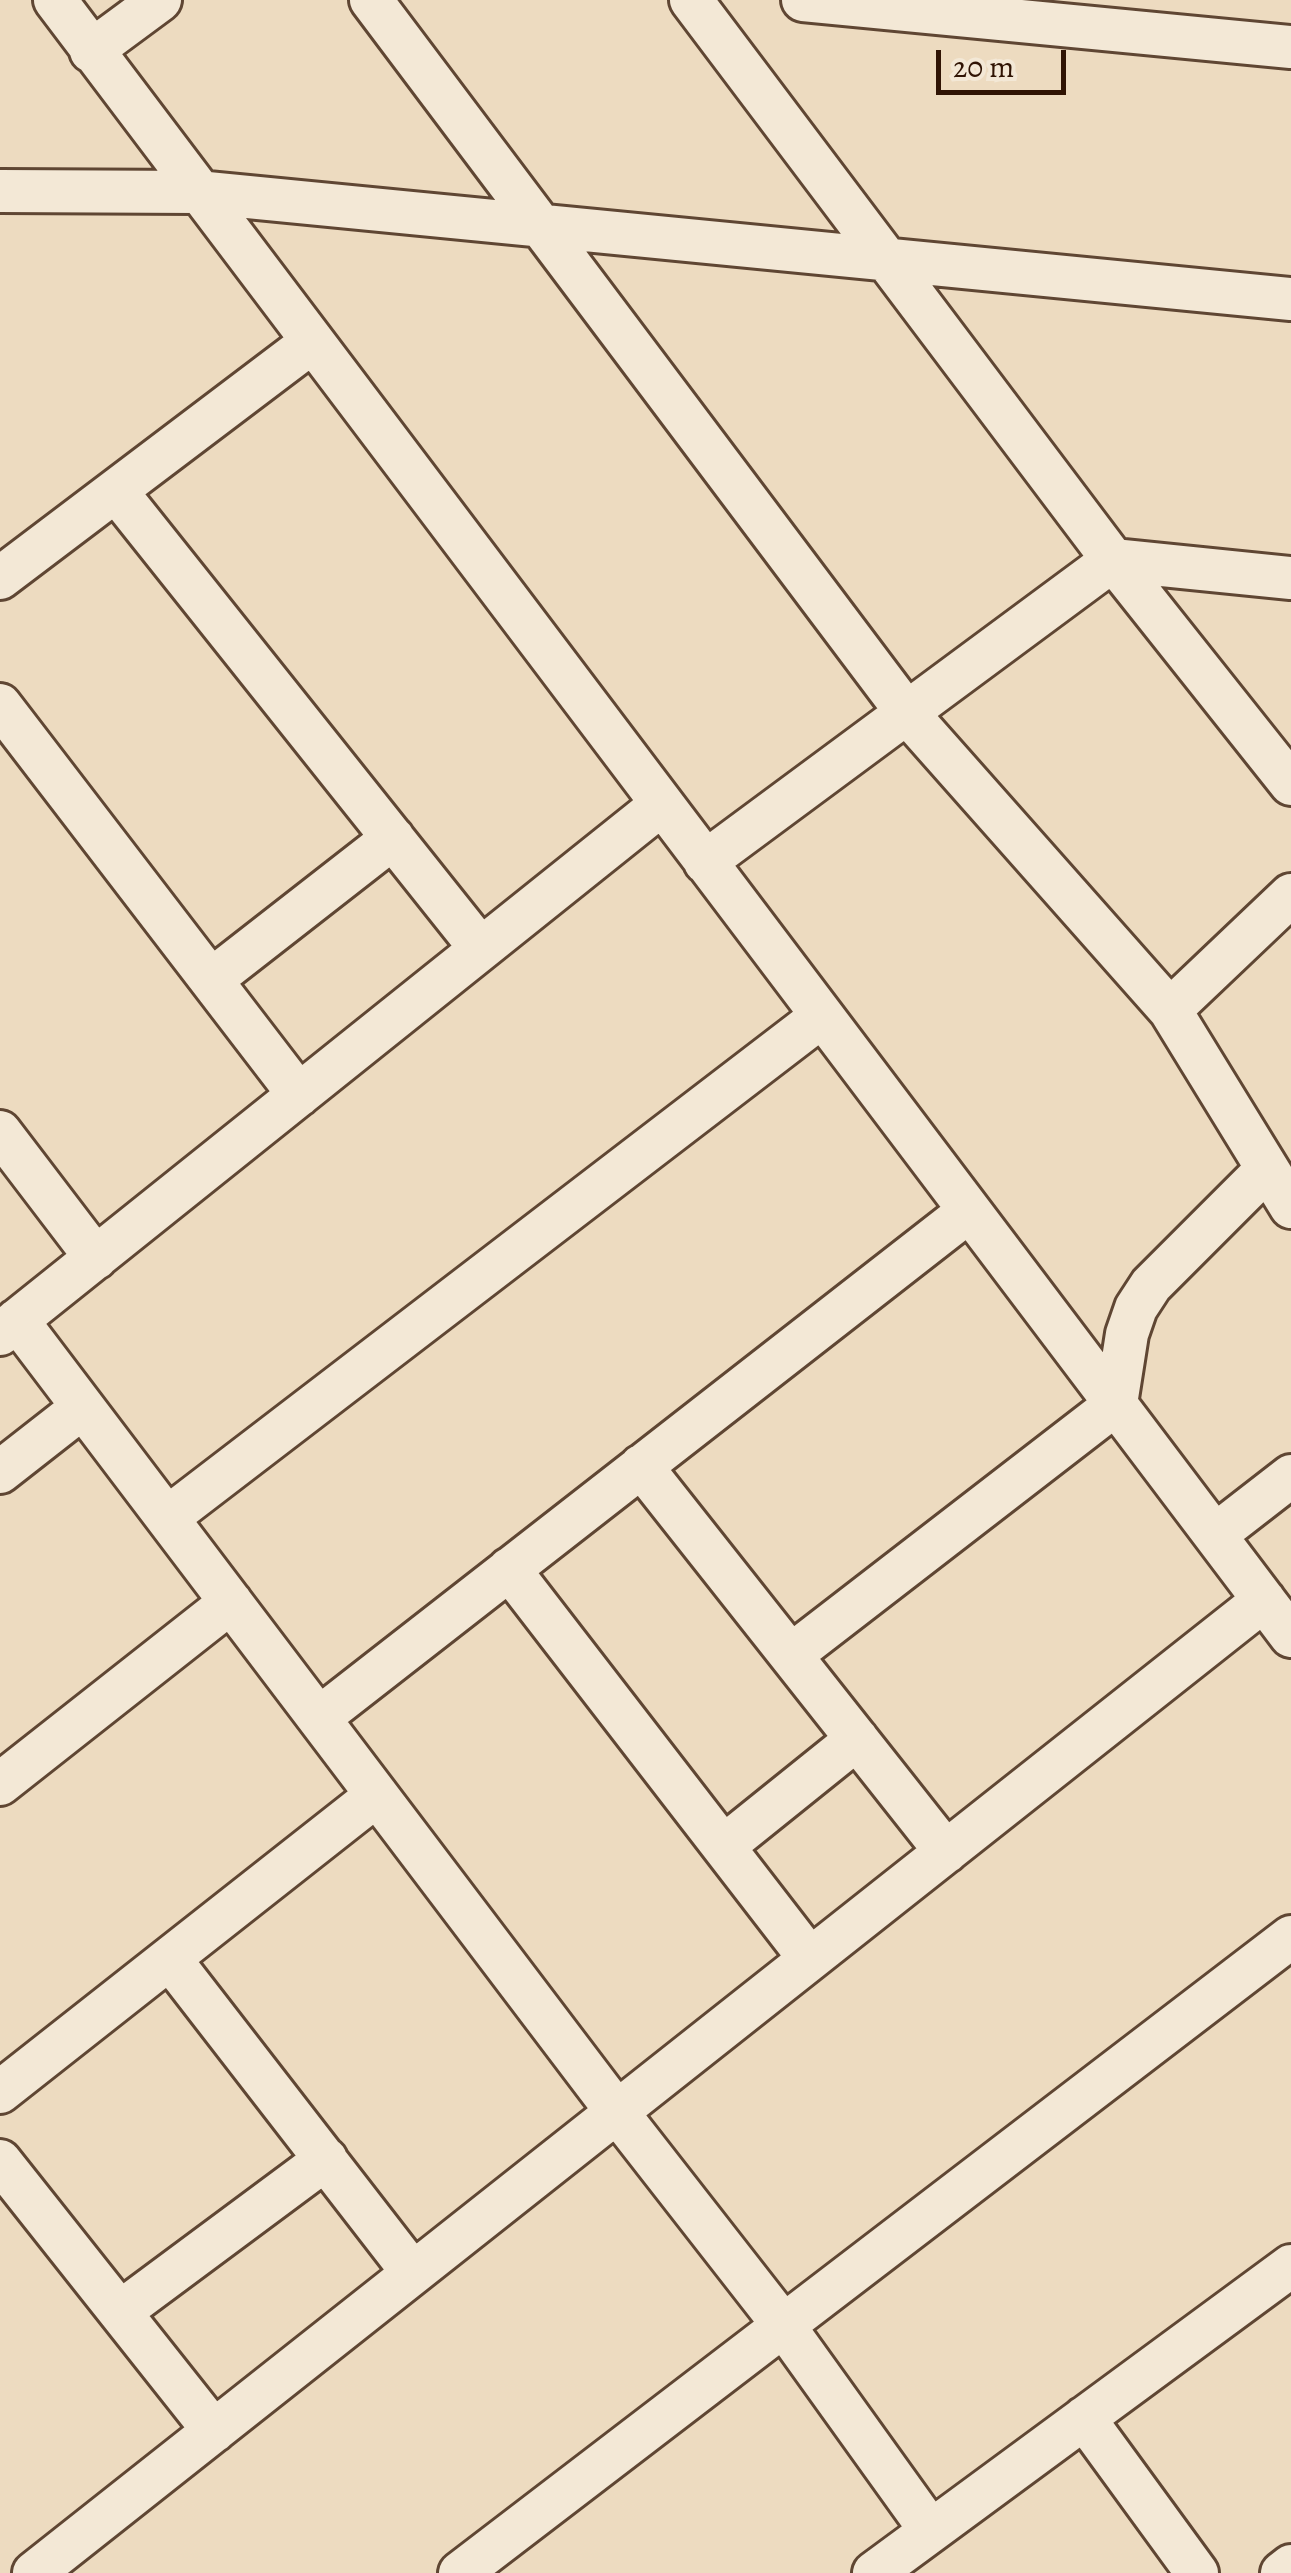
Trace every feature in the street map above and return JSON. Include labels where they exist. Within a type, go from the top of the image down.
[{"type":"street","points":[[55,0],[1291,1636]]},
{"type":"street","points":[[91,51],[160,0]]},
{"type":"street","points":[[371,0],[907,712],[1170,1010],[1291,1207]]},
{"type":"street","points":[[691,0],[1113,560],[1291,784]]},
{"type":"street","points":[[803,0],[1291,46]]},
{"type":"street","points":[[0,191],[197,192],[1291,298]]},
{"type":"street","points":[[0,578],[312,342]]},
{"type":"street","points":[[116,491],[482,949]]},
{"type":"street","points":[[705,862],[1113,560],[1291,578]]},
{"type":"street","points":[[0,706],[298,1095]]},
{"type":"street","points":[[662,804],[8,1327],[84,1407],[617,2112],[784,2326],[931,2531]]},
{"type":"street","points":[[211,980],[393,838]]},
{"type":"street","points":[[1170,1010],[1291,894]]},
{"type":"street","points":[[167,1518],[822,1016]]},
{"type":"street","points":[[0,1132],[96,1258]]},
{"type":"street","points":[[791,1655],[1116,1404],[1127,1334],[1136,1308],[1151,1285],[1266,1170]]},
{"type":"street","points":[[319,1718],[969,1211]]},
{"type":"street","points":[[0,1472],[84,1407]]},
{"type":"street","points":[[642,1466],[946,1852]]},
{"type":"street","points":[[1215,1535],[1291,1476]]},
{"type":"street","points":[[510,1570],[810,1959]]},
{"type":"street","points":[[34,2573],[1264,1600]]},
{"type":"street","points":[[0,1784],[231,1602]]},
{"type":"street","points":[[724,1846],[857,1739]]},
{"type":"street","points":[[0,2092],[378,1795]]},
{"type":"street","points":[[460,2573],[1291,1937]]},
{"type":"street","points":[[170,1959],[413,2274]]},
{"type":"street","points":[[120,2312],[326,2159]]},
{"type":"street","points":[[0,2161],[214,2431]]},
{"type":"street","points":[[874,2573],[1291,2266]]},
{"type":"street","points":[[1084,2418],[1197,2573]]},
{"type":"street","points":[[0,2556],[13,2573]]},
{"type":"street","points":[[1282,2573],[1291,2566]]}]
